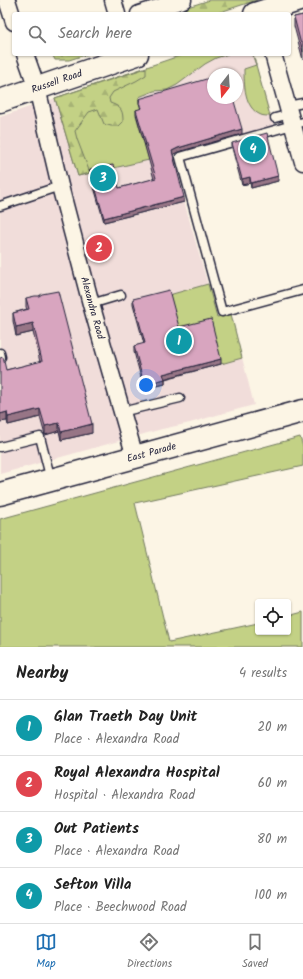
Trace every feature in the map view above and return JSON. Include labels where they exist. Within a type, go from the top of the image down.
[{"type":"main road","points":[[263,12],[299,0]]},
{"type":"main road","name":"Russell Road","points":[[0,101],[131,56]]},
{"type":"main road","name":"East Parade","points":[[0,494],[303,411]]},
{"type":"street","points":[[7,0],[12,16]]},
{"type":"street","points":[[113,0],[116,12]]},
{"type":"street","points":[[145,12],[183,0]]},
{"type":"street","name":"Alexandra Road","points":[[26,56],[37,88],[60,186],[91,304],[135,457]]},
{"type":"street","points":[[274,56],[292,115],[303,162]]},
{"type":"lane","points":[[292,115],[180,157],[222,312],[303,290]]},
{"type":"lane","points":[[0,206],[60,186]]},
{"type":"lane","points":[[91,304],[121,295]]},
{"type":"lane","points":[[121,412],[180,398]]},
{"type":"lane","points":[[0,447],[40,437],[51,480]]},
{"type":"shaded area","points":[[179,56],[254,56],[274,126],[172,155],[217,317],[231,314],[254,405],[190,423],[162,429],[0,474],[0,117]]},
{"type":"green space","points":[[210,0],[257,0],[220,12],[171,12]]},
{"type":"green space","points":[[53,56],[82,56],[69,60],[55,60]]},
{"type":"green space","points":[[179,56],[222,56],[205,64],[177,85],[167,90],[154,91],[139,97],[142,113],[136,115],[149,160],[78,176],[55,98]]},
{"type":"green space","points":[[253,56],[254,56],[270,116],[255,112],[246,95],[244,69],[256,65]]},
{"type":"green space","points":[[146,68],[146,75],[113,92],[109,98],[110,103],[117,106],[122,112],[123,122],[119,126],[104,124],[98,109],[89,112],[75,131],[90,173],[78,176],[55,98]]},
{"type":"green space","points":[[208,284],[217,317],[231,314],[242,358],[221,364],[210,324],[179,332],[169,295]]},
{"type":"green space","points":[[300,437],[303,447],[303,466],[135,503],[169,642],[255,624],[255,635],[291,635],[291,615],[303,612],[303,647],[0,647],[0,519]]},
{"type":"building","points":[[303,15],[303,52],[294,17]]},
{"type":"building","points":[[207,79],[207,104],[235,104],[242,129],[172,151],[184,197],[104,218],[90,169],[113,165],[119,188],[156,178],[136,110],[142,108],[139,99]]},
{"type":"building","points":[[267,133],[278,176],[251,183],[250,177],[242,179],[232,143]]},
{"type":"building","points":[[169,290],[179,327],[211,319],[221,359],[163,374],[165,379],[149,383],[148,379],[143,380],[134,346],[145,343],[133,299]]},
{"type":"building","points":[[58,291],[92,424],[61,432],[59,423],[45,426],[40,409],[8,417],[7,412],[0,414],[0,358],[3,357],[6,370],[42,361],[33,323],[16,327],[13,313],[29,309],[26,298]]},
{"type":"place","name":"Sefton Villa","points":[[253,149]]},
{"type":"place","name":"Out Patients","points":[[103,178]]},
{"type":"place","name":"Royal Alexandra Hospital","points":[[99,248]]},
{"type":"place","name":"Glan Traeth Day Unit","points":[[179,341]]}]
